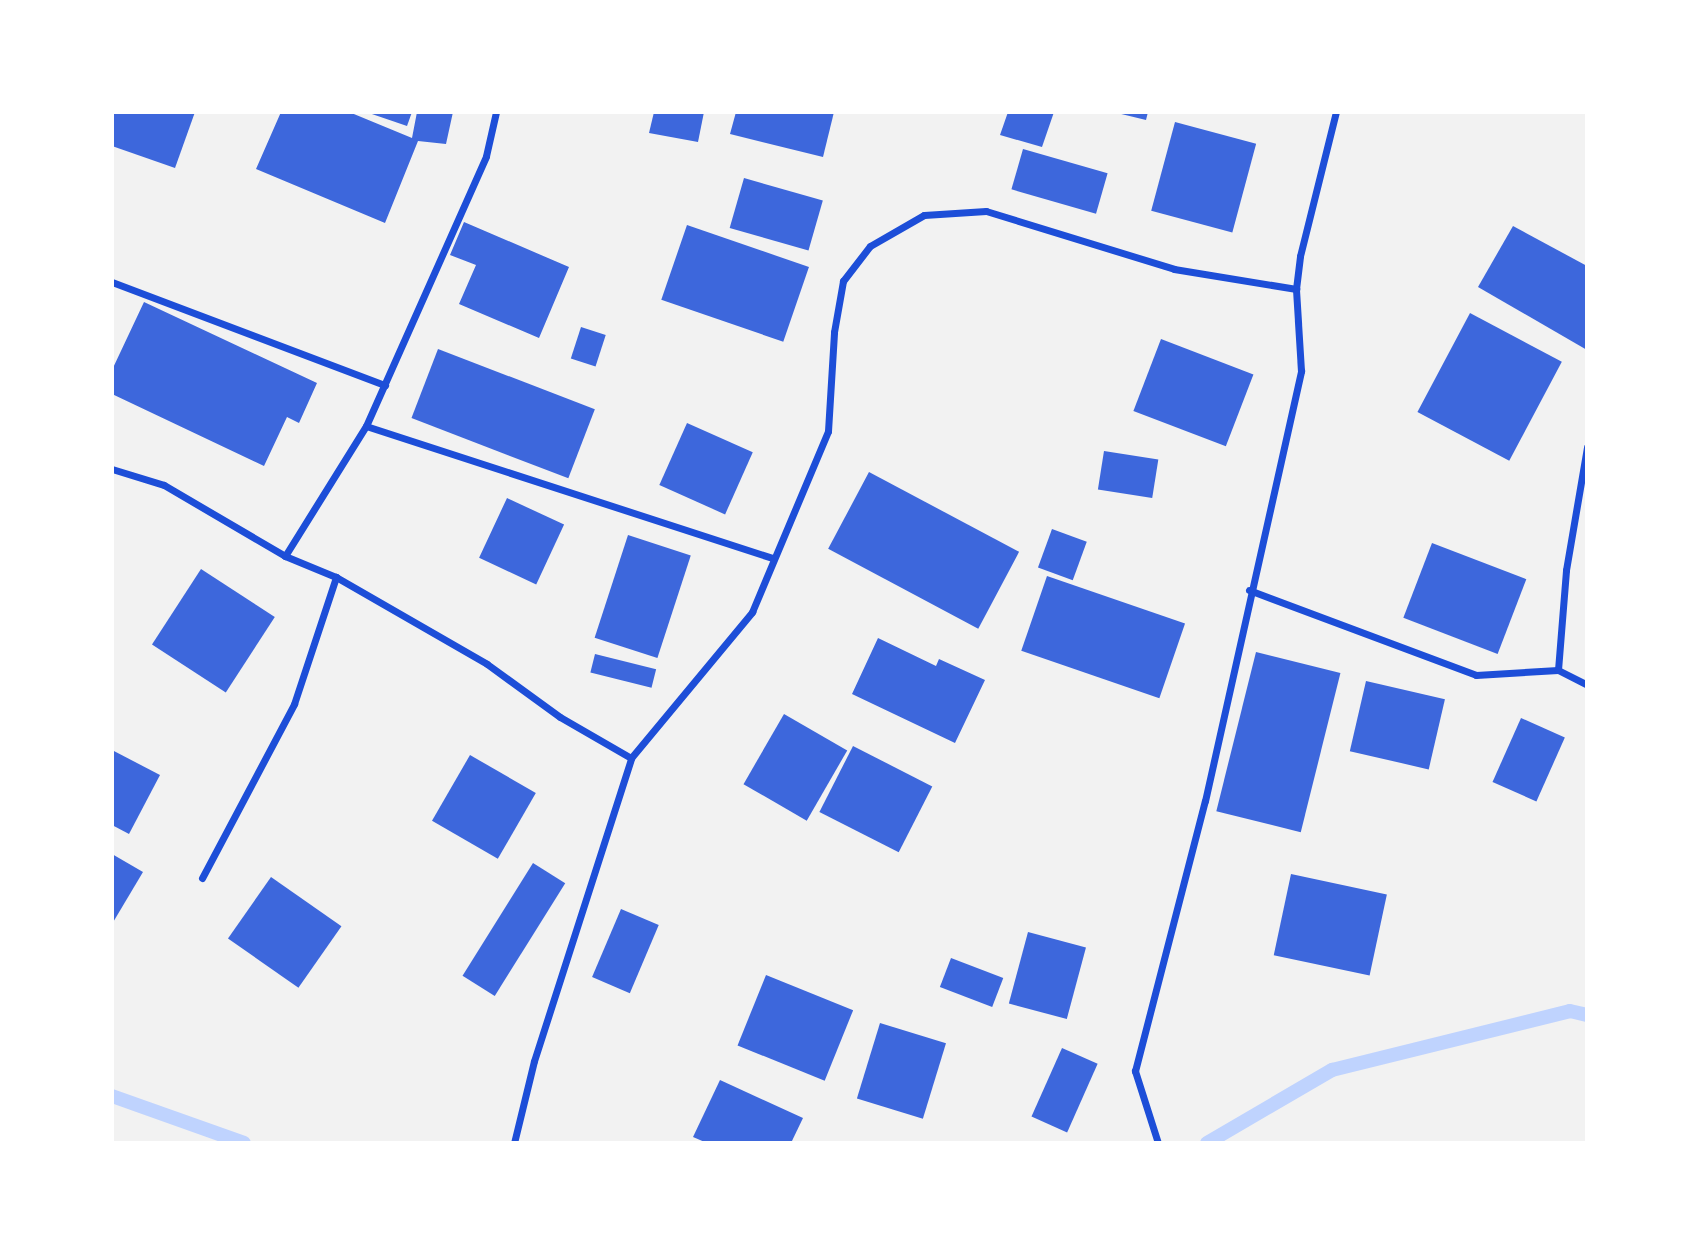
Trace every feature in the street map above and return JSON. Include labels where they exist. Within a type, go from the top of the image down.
[{"type":"street","points":[[285,556],[366,426],[486,156],[496,112]]},
{"type":"street","points":[[1158,1143],[1135,1070],[1205,802],[1249,590],[1301,371],[1296,289],[1300,256],[1336,112]]},
{"type":"street","points":[[514,1143],[534,1061],[631,758],[751,612],[828,432],[834,332],[844,281],[870,246],[924,215],[986,211],[1174,269],[1296,289]]},
{"type":"street","points":[[112,282],[385,385]]},
{"type":"street","points":[[366,426],[772,558]]},
{"type":"street","points":[[1558,670],[1566,570],[1587,447]]},
{"type":"street","points":[[112,469],[164,485],[285,556],[336,577],[487,663],[560,717],[631,758]]},
{"type":"street","points":[[202,878],[294,704],[336,577]]},
{"type":"street","points":[[1249,590],[1476,675],[1558,670],[1587,685]]},
{"type":"building","points":[[113,112],[195,112],[175,168],[112,146]]},
{"type":"building","points":[[281,112],[349,112],[412,138],[417,112],[453,112],[446,144],[418,141],[385,223],[256,169]]},
{"type":"building","points":[[366,112],[412,112],[407,126]]},
{"type":"building","points":[[654,112],[704,112],[698,142],[649,133]]},
{"type":"building","points":[[736,112],[834,112],[823,157],[730,134]]},
{"type":"building","points":[[1008,112],[1054,112],[1042,147],[1000,135]]},
{"type":"building","points":[[1113,112],[1148,112],[1146,120]]},
{"type":"building","points":[[1175,122],[1256,144],[1232,233],[1151,211]]},
{"type":"building","points":[[1023,149],[1108,173],[1096,214],[1011,189]]},
{"type":"building","points":[[744,178],[823,201],[808,251],[730,228]]},
{"type":"building","points":[[464,222],[569,267],[539,338],[459,304],[476,265],[450,255]]},
{"type":"building","points":[[687,225],[809,267],[783,342],[661,300]]},
{"type":"building","points":[[1513,226],[1587,266],[1587,350],[1478,287]]},
{"type":"building","points":[[144,302],[317,383],[299,423],[287,417],[264,466],[112,394],[112,370]]},
{"type":"building","points":[[1470,313],[1562,362],[1509,461],[1417,412]]},
{"type":"building","points":[[581,327],[606,335],[596,366],[571,358]]},
{"type":"building","points":[[1161,339],[1253,374],[1226,446],[1133,411]]},
{"type":"building","points":[[438,349],[595,409],[568,478],[411,418]]},
{"type":"building","points":[[687,423],[753,452],[725,514],[659,485]]},
{"type":"building","points":[[1104,451],[1158,460],[1152,498],[1098,490]]},
{"type":"building","points":[[869,472],[1019,552],[978,629],[828,549]]},
{"type":"building","points":[[507,498],[564,525],[536,584],[479,558]]},
{"type":"building","points":[[1052,529],[1087,542],[1073,580],[1038,568]]},
{"type":"building","points":[[628,535],[691,555],[657,658],[595,638]]},
{"type":"building","points":[[1432,543],[1526,579],[1498,654],[1403,618]]},
{"type":"building","points":[[201,569],[275,617],[226,692],[152,644]]},
{"type":"building","points":[[1047,576],[1185,624],[1159,698],[1021,651]]},
{"type":"building","points":[[878,638],[936,666],[939,659],[985,680],[955,743],[852,694]]},
{"type":"building","points":[[1256,652],[1340,673],[1301,832],[1216,811]]},
{"type":"building","points":[[595,654],[656,669],[652,688],[590,672]]},
{"type":"building","points":[[1366,681],[1445,699],[1429,769],[1350,751]]},
{"type":"building","points":[[784,714],[847,750],[807,821],[744,784]]},
{"type":"building","points":[[1521,718],[1565,738],[1536,801],[1493,782]]},
{"type":"building","points":[[853,746],[932,786],[899,852],[819,812]]},
{"type":"building","points":[[112,750],[160,775],[129,834],[112,825]]},
{"type":"building","points":[[470,755],[536,793],[498,859],[432,821]]},
{"type":"building","points":[[112,854],[143,872],[112,924]]},
{"type":"building","points":[[533,863],[565,883],[495,996],[463,976]]},
{"type":"building","points":[[1291,874],[1387,894],[1370,976],[1274,955]]},
{"type":"building","points":[[271,877],[341,926],[298,988],[228,938]]},
{"type":"building","points":[[621,909],[659,925],[630,993],[592,977]]},
{"type":"building","points":[[1028,932],[1086,948],[1067,1019],[1009,1003]]},
{"type":"building","points":[[951,958],[1003,978],[992,1007],[940,987]]},
{"type":"building","points":[[766,975],[853,1010],[825,1081],[738,1045]]},
{"type":"building","points":[[880,1023],[946,1043],[923,1119],[857,1099]]},
{"type":"building","points":[[1062,1048],[1098,1064],[1067,1132],[1031,1117]]},
{"type":"building","points":[[720,1080],[803,1118],[791,1143],[707,1143],[693,1137]]},
{"type":"waterway","points":[[1207,1143],[1332,1070],[1570,1011],[1587,1015]]},
{"type":"waterway","points":[[112,1096],[244,1143]]}]
